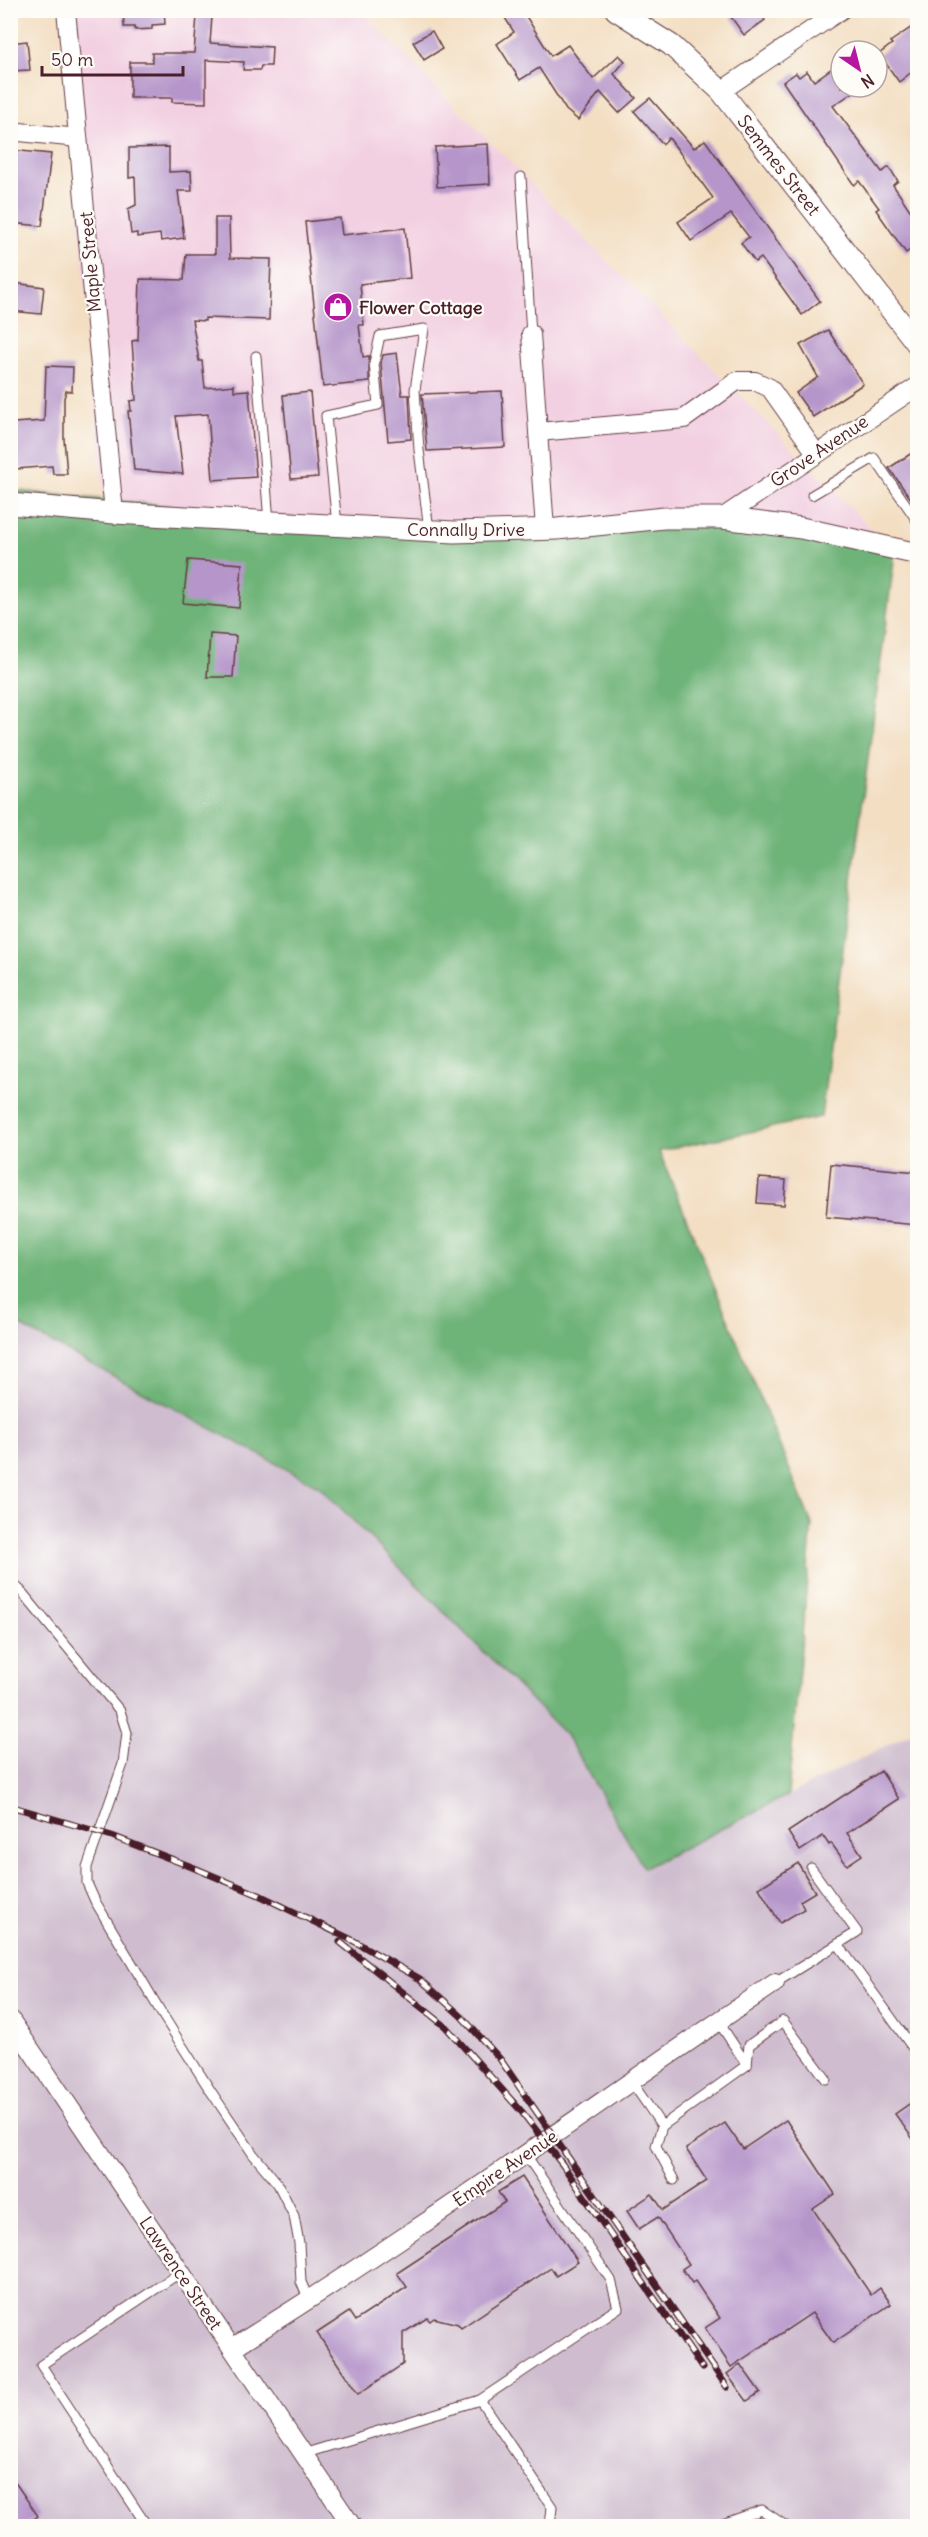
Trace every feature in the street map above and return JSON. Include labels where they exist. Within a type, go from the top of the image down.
[{"type":"street","name":"Maple Street","points":[[66,10],[114,513]]},
{"type":"street","name":"Semmes Street","points":[[616,10],[671,45],[721,91],[918,345]]},
{"type":"street","points":[[721,91],[841,10]]},
{"type":"street","points":[[10,131],[78,138]]},
{"type":"street","points":[[531,333],[545,529]]},
{"type":"street","points":[[538,432],[684,419],[737,381],[755,381],[770,388],[816,453]]},
{"type":"street","name":"Grove Avenue","points":[[722,518],[918,386]]},
{"type":"street","name":"Connally Drive","points":[[10,504],[114,513],[454,532],[545,529],[664,518],[722,518],[801,528],[918,554]]},
{"type":"street","name":"Empire Avenue","points":[[232,2348],[309,2300],[775,1983]]},
{"type":"street","name":"Lawrence Street","points":[[10,2019],[352,2526]]},
{"type":"lane","points":[[521,177],[531,333]]},
{"type":"lane","points":[[337,525],[326,416],[378,405],[374,363],[380,336],[424,329],[416,390],[419,450],[429,530]]},
{"type":"lane","points":[[256,356],[269,522]]},
{"type":"lane","points":[[812,495],[874,458],[918,522]]},
{"type":"lane","points":[[10,1581],[21,1590],[120,1711],[127,1733],[123,1764],[87,1867],[87,1883],[162,2014],[253,2154],[278,2184],[294,2216],[302,2282],[309,2300]]},
{"type":"lane","points":[[775,1983],[857,1932],[811,1868]]},
{"type":"lane","points":[[838,1944],[918,2055]]},
{"type":"lane","points":[[718,2021],[747,2065]]},
{"type":"lane","points":[[674,2180],[656,2146],[662,2126],[747,2065],[749,2045],[783,2021],[826,2079]]},
{"type":"lane","points":[[632,2081],[662,2126]]},
{"type":"lane","points":[[303,2454],[480,2400],[618,2308],[611,2280],[526,2154]]},
{"type":"lane","points":[[147,2526],[41,2365],[181,2272]]},
{"type":"lane","points":[[480,2400],[552,2507],[550,2526]]},
{"type":"lane","points":[[717,2526],[762,2511],[786,2526]]},
{"type":"shaded area","points":[[61,11],[361,11],[895,553],[428,532],[104,498]]},
{"type":"shaded area","points":[[10,1321],[320,1487],[566,1735],[644,1868],[917,1730],[917,2526],[11,2526]]},
{"type":"green space","points":[[10,490],[428,532],[736,510],[895,553],[821,1117],[659,1151],[812,1524],[788,1795],[644,1868],[566,1735],[320,1487],[11,1321]]},
{"type":"building","points":[[123,10],[164,10],[165,24],[152,25],[152,29],[135,30],[135,27],[124,27]]},
{"type":"building","points":[[500,10],[522,10],[551,56],[568,45],[593,79],[619,55],[625,61],[614,74],[636,98],[619,113],[600,92],[578,120],[566,110],[539,68],[520,80],[497,44],[514,32]]},
{"type":"building","points":[[726,10],[758,10],[765,20],[744,35]]},
{"type":"building","points":[[197,16],[212,17],[210,43],[272,47],[271,66],[261,66],[260,70],[243,70],[244,62],[206,60],[206,103],[172,102],[172,98],[130,98],[130,62],[152,62],[152,53],[194,53]]},
{"type":"building","points":[[918,23],[918,67],[899,82],[889,68],[889,46],[892,44],[890,42]]},
{"type":"building","points":[[432,31],[442,49],[424,60],[413,42]]},
{"type":"building","points":[[27,41],[30,70],[10,71],[10,43]]},
{"type":"building","points":[[829,70],[829,99],[843,99],[833,106],[882,172],[889,167],[898,181],[893,185],[918,222],[918,244],[906,253],[876,210],[879,208],[859,181],[854,185],[783,82],[796,73],[799,77],[807,71],[814,81]]},
{"type":"building","points":[[650,98],[694,148],[705,140],[820,301],[802,315],[761,258],[755,262],[741,243],[749,237],[731,214],[691,241],[678,222],[713,198],[669,138],[663,144],[634,111]]},
{"type":"building","points":[[488,144],[490,184],[437,187],[435,147]]},
{"type":"building","points":[[169,147],[169,172],[191,171],[192,191],[178,191],[184,238],[161,241],[160,234],[137,237],[137,233],[131,234],[128,209],[136,205],[135,177],[129,178],[129,148]]},
{"type":"building","points":[[10,150],[51,154],[42,226],[10,223]]},
{"type":"building","points":[[215,218],[229,218],[230,258],[271,259],[269,320],[205,318],[205,321],[192,320],[199,361],[202,361],[205,388],[234,385],[234,391],[249,390],[256,477],[213,480],[208,414],[176,416],[183,474],[134,470],[128,411],[131,411],[130,401],[136,400],[132,341],[138,340],[140,279],[184,280],[186,254],[215,254]]},
{"type":"building","points":[[340,218],[342,235],[405,228],[410,278],[360,284],[364,325],[359,325],[363,357],[369,356],[369,382],[323,387],[305,222]]},
{"type":"building","points":[[14,283],[44,287],[41,314],[11,311]]},
{"type":"building","points":[[828,330],[863,384],[813,417],[796,393],[818,377],[800,345]]},
{"type":"building","points":[[397,353],[402,395],[409,395],[411,439],[388,441],[381,363],[383,355]]},
{"type":"building","points":[[46,366],[73,367],[72,391],[66,391],[64,398],[67,474],[53,474],[52,466],[16,469],[13,423],[44,421]]},
{"type":"building","points":[[502,391],[505,447],[427,451],[422,394]]},
{"type":"building","points":[[310,392],[318,477],[291,479],[283,395]]},
{"type":"building","points":[[918,449],[918,509],[889,468]]},
{"type":"building","points":[[188,560],[242,564],[239,608],[183,603]]},
{"type":"building","points":[[210,634],[236,636],[233,677],[207,677]]},
{"type":"building","points":[[831,1164],[918,1172],[918,1225],[826,1217]]},
{"type":"building","points":[[759,1178],[786,1180],[784,1205],[757,1203]]},
{"type":"building","points":[[881,1771],[899,1799],[847,1833],[862,1855],[847,1865],[823,1836],[800,1851],[788,1832]]},
{"type":"building","points":[[798,1863],[815,1892],[800,1901],[804,1909],[780,1923],[759,1888]]},
{"type":"building","points":[[918,2098],[918,2146],[895,2114]]},
{"type":"building","points":[[786,2120],[835,2194],[813,2209],[871,2295],[880,2288],[891,2304],[833,2343],[812,2313],[731,2367],[705,2328],[720,2318],[695,2281],[692,2283],[682,2269],[689,2264],[658,2217],[639,2229],[627,2211],[652,2194],[663,2210],[707,2181],[686,2149],[725,2123],[743,2149]]},
{"type":"building","points":[[522,2177],[578,2262],[556,2276],[551,2268],[461,2328],[458,2324],[434,2318],[430,2321],[427,2318],[403,2333],[403,2364],[358,2394],[317,2333],[349,2312],[355,2321],[407,2287],[397,2273],[505,2202],[498,2192]]},
{"type":"building","points":[[740,2364],[760,2392],[747,2401],[727,2374]]},
{"type":"building","points":[[10,2475],[38,2516],[23,2526],[10,2526]]},
{"type":"railway","points":[[10,1806],[112,1836],[259,1895],[354,1941],[420,1979],[461,2016],[500,2059],[727,2387]]},
{"type":"railway","points":[[340,1942],[445,2026],[522,2112],[562,2164],[702,2368]]},
{"type":"place","name":"Flower Cottage","points":[[338,307]]}]
